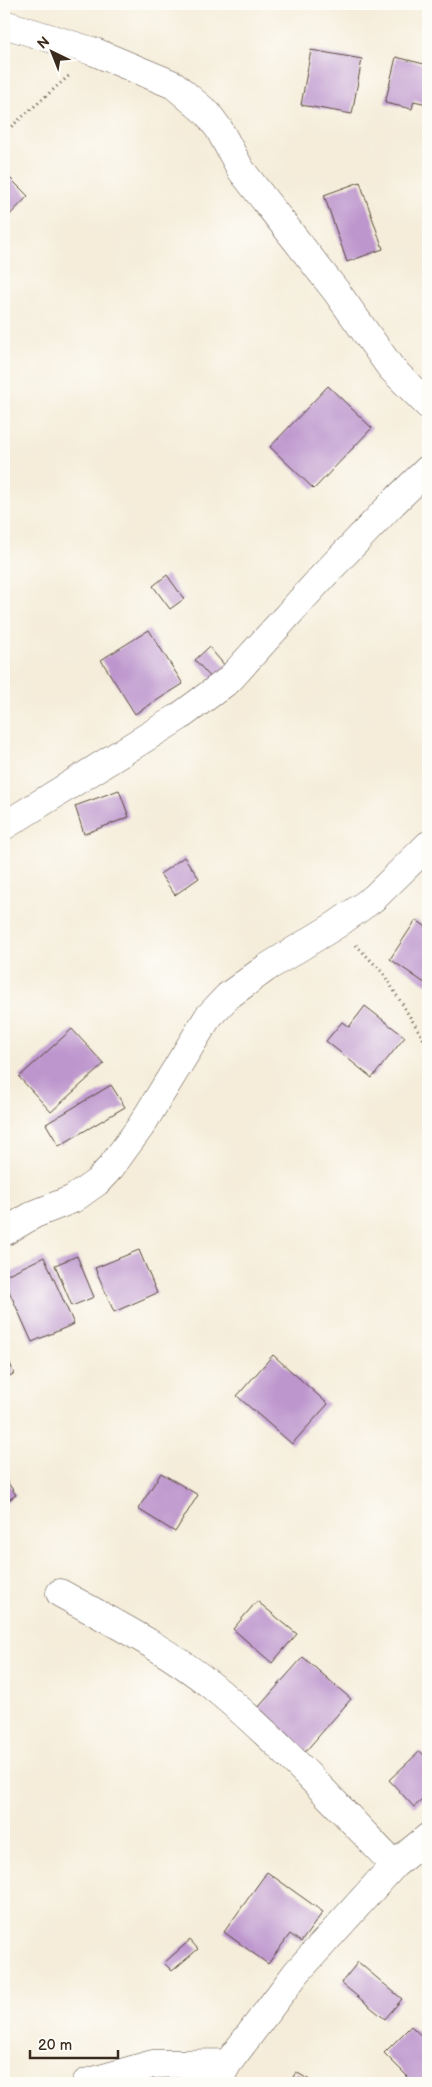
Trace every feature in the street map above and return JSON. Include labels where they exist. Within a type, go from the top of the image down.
[{"type":"street","points":[[4,24],[95,52],[174,85],[208,114],[219,129],[241,170],[336,292],[391,368],[428,405]]},
{"type":"street","points":[[4,826],[179,717],[229,680],[324,575],[428,469]]},
{"type":"street","points":[[4,1232],[35,1214],[72,1199],[97,1182],[111,1167],[141,1126],[208,1017],[228,996],[266,968],[336,925],[374,898],[428,845]]},
{"type":"street","points":[[60,1593],[154,1645],[212,1686],[293,1759],[399,1861],[428,1867]]},
{"type":"street","points":[[86,2083],[153,2064],[222,2073],[297,1972],[399,1861],[428,1837]]},
{"type":"path","points":[[4,133],[95,52]]},
{"type":"path","points":[[336,925],[383,973],[428,1046]]},
{"type":"building","points":[[311,50],[362,59],[352,114],[301,105]]},
{"type":"building","points":[[396,57],[428,65],[427,104],[414,101],[412,109],[385,103]]},
{"type":"building","points":[[4,172],[28,196],[4,221]]},
{"type":"building","points":[[360,182],[383,249],[347,262],[324,195]]},
{"type":"building","points":[[328,386],[372,428],[314,489],[270,447]]},
{"type":"building","points":[[167,575],[184,599],[170,609],[153,586]]},
{"type":"building","points":[[149,630],[183,684],[135,714],[101,660]]},
{"type":"building","points":[[209,647],[227,668],[213,680],[195,660]]},
{"type":"building","points":[[119,790],[129,817],[84,834],[75,806]]},
{"type":"building","points":[[184,857],[199,878],[175,895],[160,874]]},
{"type":"building","points":[[416,920],[428,928],[428,982],[426,984],[390,959]]},
{"type":"building","points":[[365,1006],[405,1037],[372,1078],[326,1041],[342,1022],[349,1027]]},
{"type":"building","points":[[72,1029],[104,1064],[51,1112],[19,1077]]},
{"type":"building","points":[[111,1085],[125,1107],[59,1146],[46,1124]]},
{"type":"building","points":[[139,1250],[157,1293],[114,1312],[95,1268]]},
{"type":"building","points":[[77,1256],[94,1297],[72,1306],[55,1265]]},
{"type":"building","points":[[44,1257],[74,1324],[32,1342],[4,1280],[4,1276]]},
{"type":"building","points":[[4,1347],[14,1374],[4,1378]]},
{"type":"building","points":[[273,1355],[328,1404],[292,1444],[237,1396]]},
{"type":"building","points":[[161,1473],[198,1495],[175,1532],[138,1509]]},
{"type":"building","points":[[4,1479],[16,1495],[4,1503]]},
{"type":"building","points":[[257,1601],[297,1634],[272,1663],[233,1629]]},
{"type":"building","points":[[303,1657],[351,1699],[298,1760],[249,1718]]},
{"type":"building","points":[[420,1751],[428,1760],[428,1795],[414,1807],[389,1780]]},
{"type":"building","points":[[267,1872],[323,1912],[301,1942],[290,1934],[268,1964],[224,1932]]},
{"type":"building","points":[[190,1940],[198,1949],[172,1971],[164,1963]]},
{"type":"building","points":[[358,1962],[402,1999],[385,2019],[341,1983]]},
{"type":"building","points":[[411,2026],[428,2042],[428,2065],[423,2070],[428,2075],[426,2083],[414,2083],[384,2053]]},
{"type":"building","points":[[296,2072],[313,2082],[290,2083]]},
{"type":"building","points":[[158,2073],[174,2083],[152,2083]]}]
